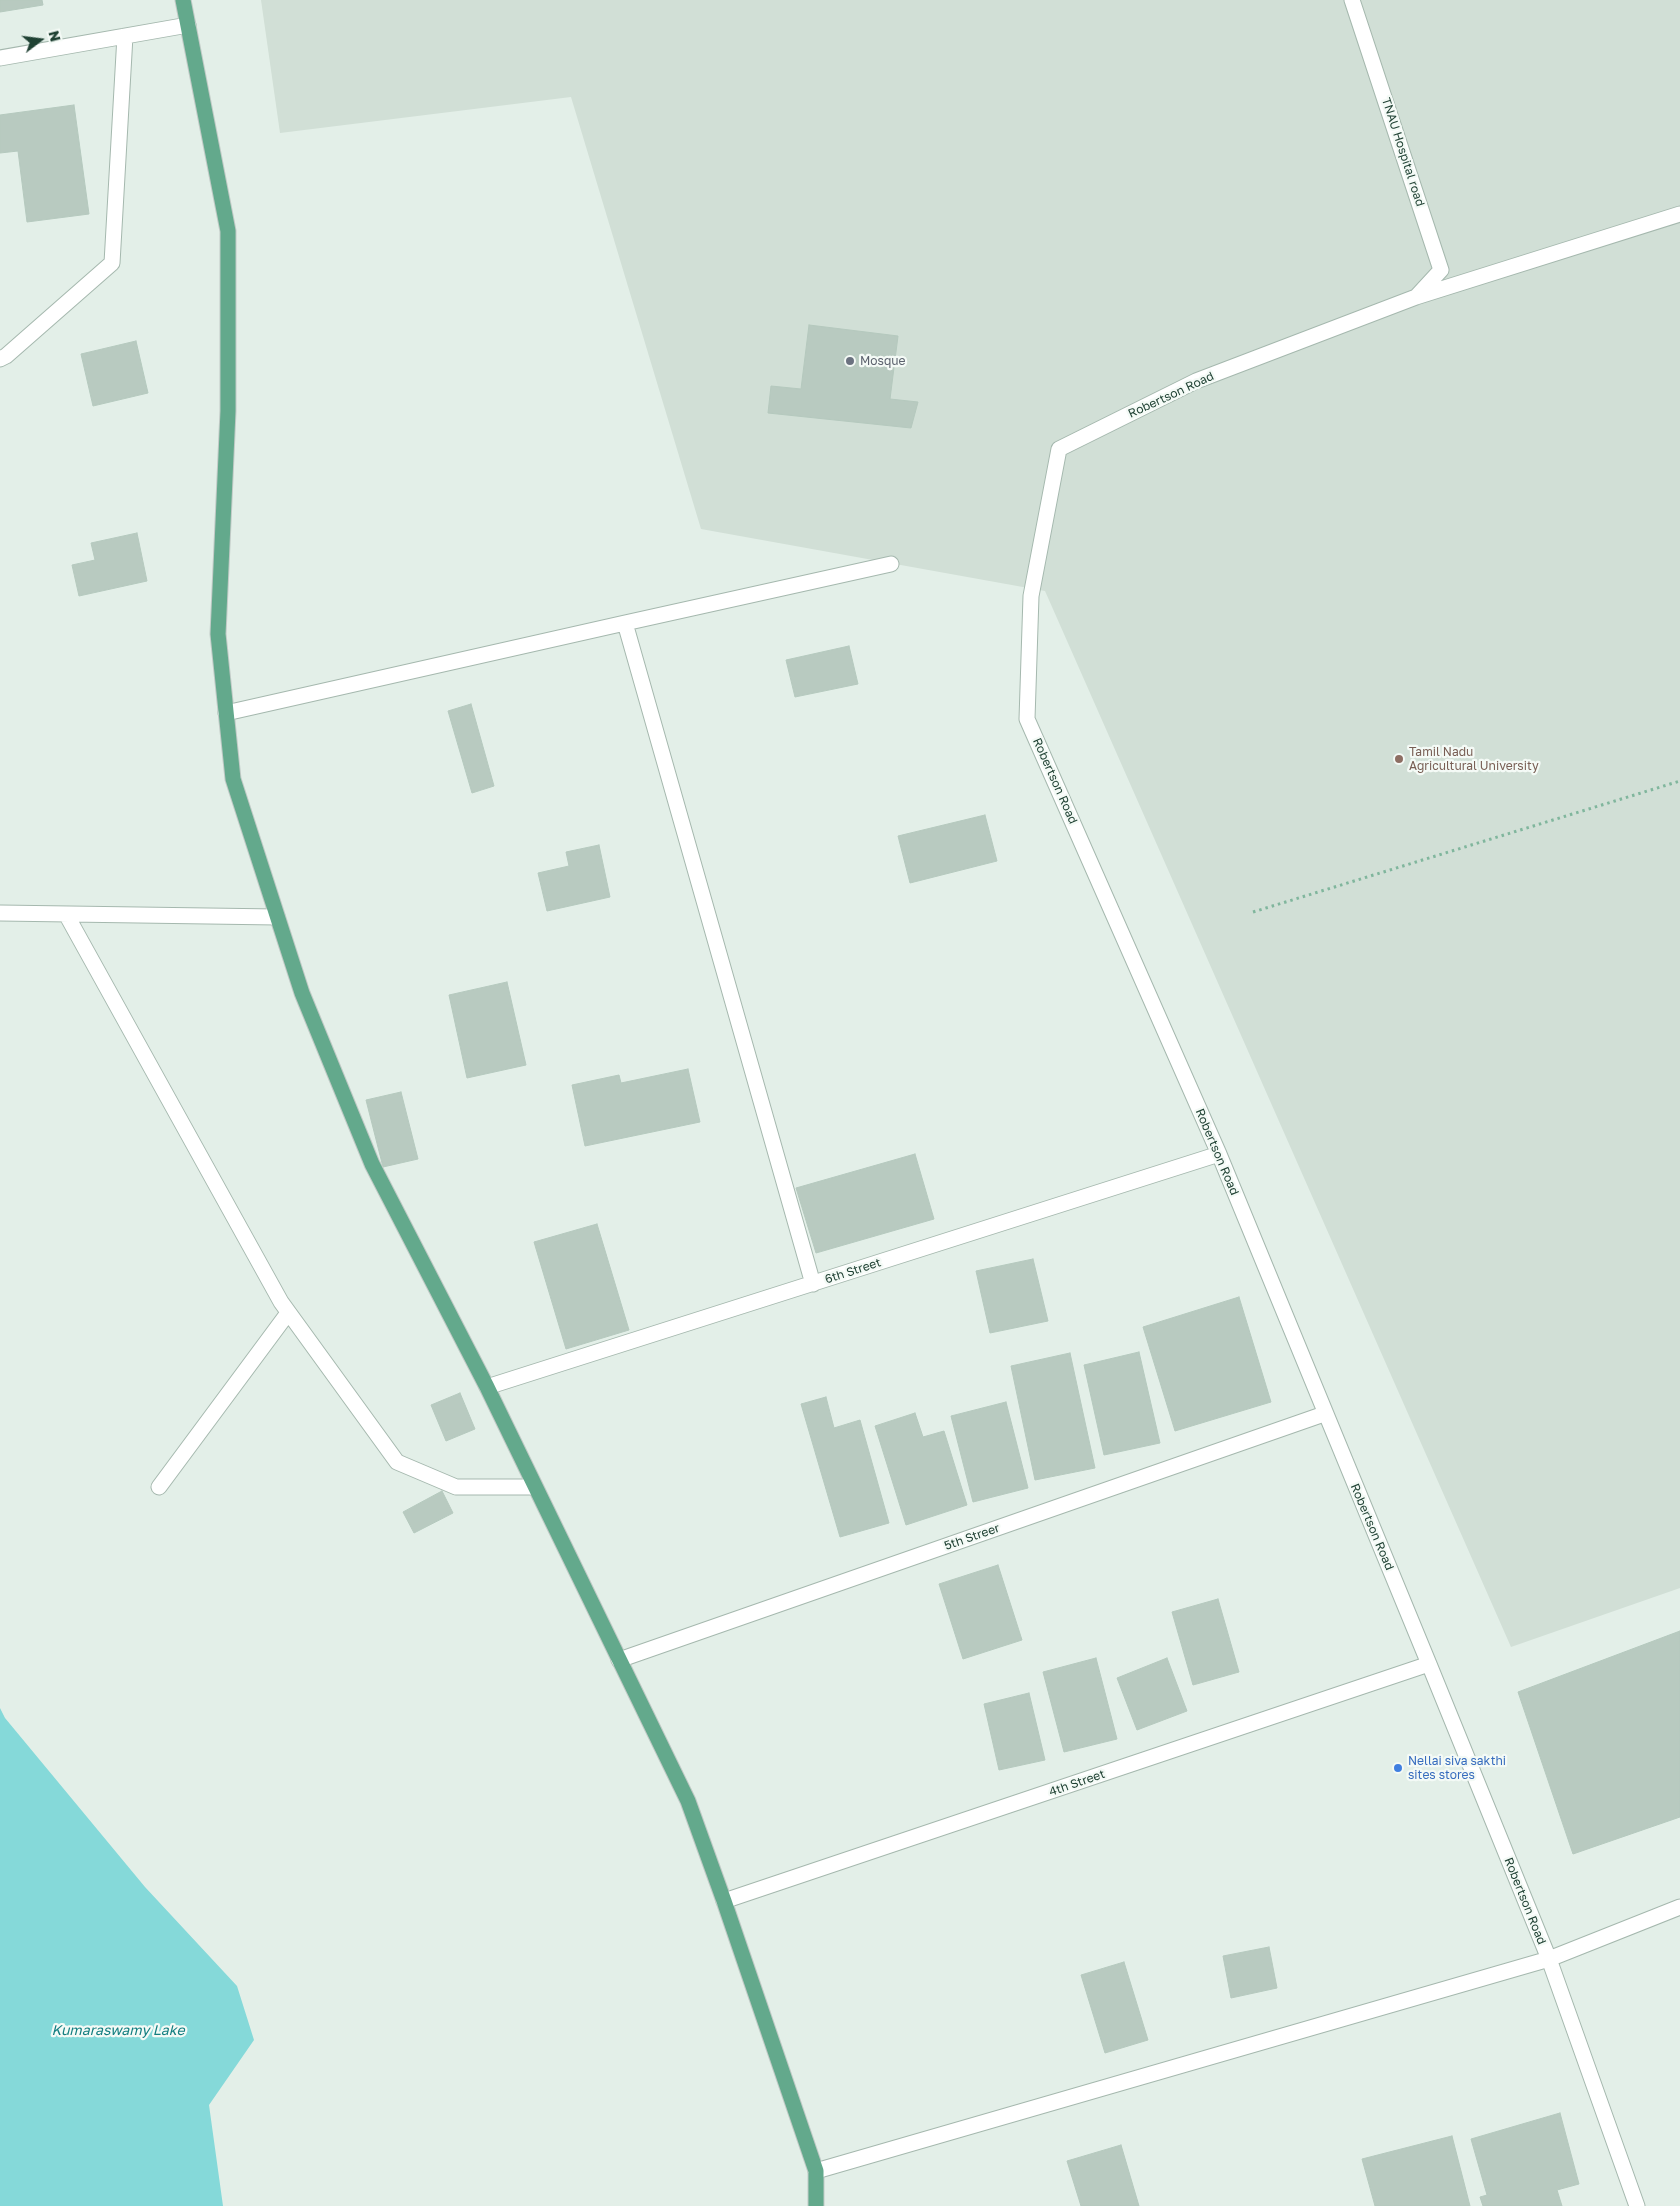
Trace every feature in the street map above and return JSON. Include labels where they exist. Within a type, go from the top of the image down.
[{"type":"main road","points":[[183,0],[228,231],[228,411],[218,634],[232,780],[302,993],[372,1164],[487,1387],[688,1801],[816,2171],[816,2206]]},
{"type":"street","name":"TNAU Hospital road","points":[[1352,0],[1441,270],[1416,297]]},
{"type":"street","points":[[0,58],[188,25]]},
{"type":"street","points":[[0,359],[6,356],[112,263],[125,36]]},
{"type":"street","points":[[1416,297],[1680,214]]},
{"type":"street","name":"Robertson Road","points":[[1416,297],[1196,381],[1059,449],[1031,596],[1027,719],[1219,1154],[1324,1414],[1429,1664],[1549,1959],[1637,2206]]},
{"type":"street","points":[[226,713],[891,564]]},
{"type":"street","points":[[625,623],[813,1284]]},
{"type":"street","points":[[0,913],[277,918]]},
{"type":"street","points":[[66,914],[288,1312],[396,1462],[456,1487],[535,1487]]},
{"type":"street","name":"6th Street","points":[[487,1387],[1219,1154]]},
{"type":"street","points":[[160,1487],[288,1312]]},
{"type":"street","name":"5th Streer","points":[[619,1660],[1324,1414]]},
{"type":"street","name":"4th Street","points":[[724,1901],[1429,1664]]},
{"type":"street","points":[[816,2171],[1549,1959],[1680,1906]]},
{"type":"path","points":[[1253,912],[1680,781]]},
{"type":"shaded area","name":"Tamil Nadu Agricultural University","points":[[261,0],[1680,0],[1680,1588],[1511,1647],[1045,591],[701,529],[571,97],[280,133]]},
{"type":"water","name":"Kumaraswamy Lake","points":[[0,1708],[5,1718],[145,1887],[237,1986],[254,2040],[209,2105],[223,2206],[0,2206]]},
{"type":"building","points":[[0,0],[42,0],[43,5],[0,12]]},
{"type":"building","points":[[74,105],[89,214],[27,222],[18,151],[0,153],[0,115]]},
{"type":"building","name":"Mosque","points":[[809,325],[898,336],[890,399],[918,402],[911,428],[768,413],[771,386],[801,389]]},
{"type":"building","points":[[136,341],[148,393],[93,406],[81,354]]},
{"type":"building","points":[[137,533],[147,581],[79,596],[72,565],[95,560],[91,543]]},
{"type":"building","points":[[849,646],[858,684],[795,697],[786,660]]},
{"type":"building","points":[[471,704],[494,786],[472,793],[448,711]]},
{"type":"building","points":[[985,815],[997,861],[910,883],[898,836]]},
{"type":"building","points":[[599,845],[610,897],[547,911],[538,873],[569,866],[566,852]]},
{"type":"building","points":[[507,982],[526,1065],[467,1078],[449,995]]},
{"type":"building","points":[[688,1069],[700,1122],[585,1146],[572,1085],[619,1075],[621,1083]]},
{"type":"building","points":[[401,1092],[418,1159],[383,1167],[366,1100]]},
{"type":"building","points":[[915,1154],[934,1219],[816,1253],[796,1188]]},
{"type":"building","points":[[597,1224],[629,1330],[566,1349],[534,1242]]},
{"type":"building","points":[[1033,1259],[1048,1321],[990,1333],[976,1271]]},
{"type":"building","points":[[1239,1297],[1271,1402],[1175,1431],[1143,1327]]},
{"type":"building","points":[[1139,1352],[1160,1443],[1104,1455],[1084,1365]]},
{"type":"building","points":[[1070,1353],[1095,1468],[1035,1480],[1011,1366]]},
{"type":"building","points":[[460,1393],[475,1429],[446,1441],[431,1405]]},
{"type":"building","points":[[826,1397],[834,1428],[860,1420],[889,1523],[840,1537],[801,1404]]},
{"type":"building","points":[[1006,1402],[1028,1488],[973,1502],[951,1416]]},
{"type":"building","points":[[915,1413],[923,1437],[944,1431],[967,1505],[906,1525],[875,1426]]},
{"type":"building","points":[[442,1491],[453,1513],[414,1533],[403,1512]]},
{"type":"building","points":[[998,1565],[1022,1640],[963,1659],[939,1584]]},
{"type":"building","points":[[1218,1599],[1239,1672],[1193,1685],[1172,1612]]},
{"type":"building","points":[[1680,1631],[1680,1817],[1573,1854],[1518,1692]]},
{"type":"building","points":[[1096,1658],[1117,1739],[1064,1752],[1043,1672]]},
{"type":"building","points":[[1167,1658],[1187,1711],[1137,1730],[1117,1678]]},
{"type":"building","points":[[1029,1693],[1045,1760],[999,1770],[984,1704]]},
{"type":"building","points":[[1269,1947],[1277,1988],[1231,1998],[1223,1956]]},
{"type":"building","points":[[1124,1962],[1148,2040],[1105,2053],[1081,1975]]},
{"type":"building","points":[[1560,2113],[1579,2184],[1557,2190],[1562,2206],[1483,2206],[1480,2197],[1487,2195],[1471,2139]]},
{"type":"building","points":[[1452,2136],[1470,2206],[1375,2206],[1362,2159]]},
{"type":"building","points":[[1121,2145],[1139,2206],[1081,2206],[1067,2161]]},
{"type":"place","name":"Mosque","points":[[850,361]]},
{"type":"place","name":"Tamil Nadu Agricultural University","points":[[1399,759]]},
{"type":"place","name":"Nellai siva sakthi sites stores","points":[[1398,1768]]}]
